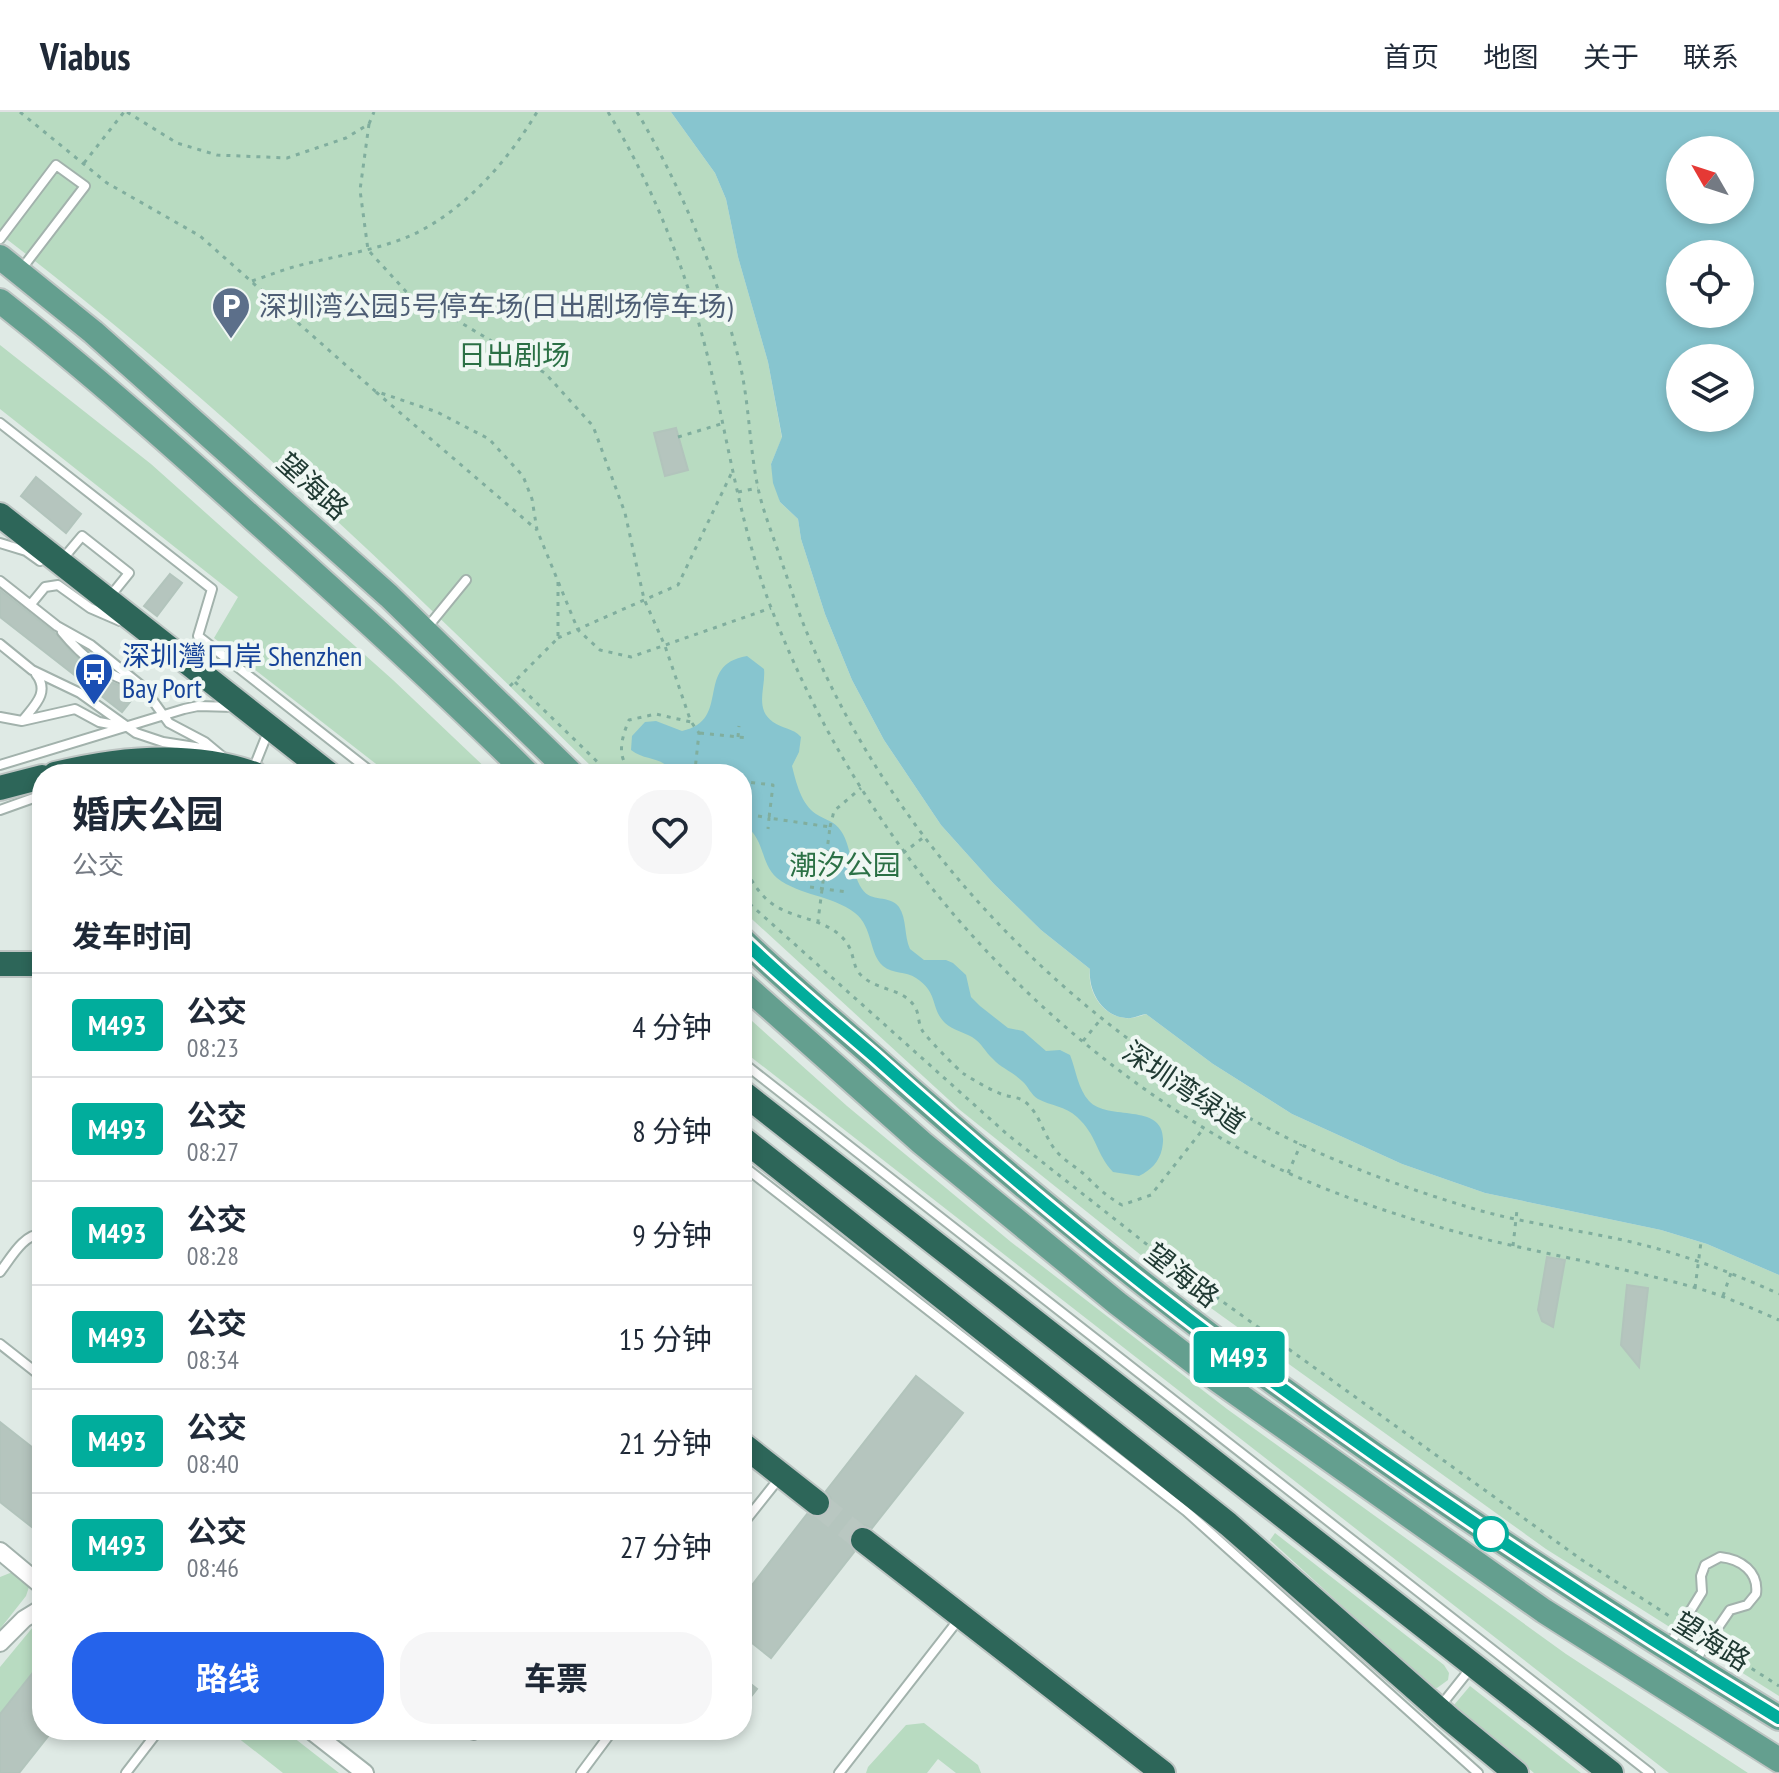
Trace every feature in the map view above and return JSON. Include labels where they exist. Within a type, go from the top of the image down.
[{"type":"highway","points":[[2,522],[316,764]]},
{"type":"highway","points":[[97,764],[149,759],[213,764]]},
{"type":"highway","points":[[0,788],[32,780]]},
{"type":"highway","points":[[0,964],[32,964]]},
{"type":"highway","points":[[752,1100],[1611,1773]]},
{"type":"highway","points":[[752,1146],[1228,1524],[1351,1644],[1438,1708],[1516,1773]]},
{"type":"highway","points":[[752,1452],[817,1503]]},
{"type":"highway","points":[[863,1540],[1163,1773]]},
{"type":"main road","name":"望海路","points":[[0,257],[93,332],[228,450],[426,630],[506,690],[564,764]]},
{"type":"main road","points":[[0,301],[202,472],[365,619],[517,764]]},
{"type":"main road","name":"望海路","points":[[752,948],[955,1128],[1220,1343],[1475,1524],[1779,1718]]},
{"type":"main road","points":[[752,992],[922,1143],[1117,1303],[1212,1376],[1544,1611],[1779,1760]]},
{"type":"street","points":[[2,1557],[32,1579]]},
{"type":"street","points":[[0,1643],[32,1614]]},
{"type":"street","points":[[323,1740],[365,1773]]},
{"type":"lane","points":[[0,239],[56,165],[85,186],[19,272]]},
{"type":"lane","points":[[0,423],[212,589],[198,636],[361,764]]},
{"type":"lane","points":[[62,571],[82,536],[129,573],[107,600]]},
{"type":"lane","points":[[426,630],[466,580]]},
{"type":"lane","points":[[0,581],[57,626],[75,648],[113,677],[143,687],[174,727],[235,764]]},
{"type":"lane","points":[[31,604],[45,587],[58,585],[98,612],[147,631]]},
{"type":"lane","points":[[0,644],[32,670],[42,683],[41,697],[22,721]]},
{"type":"lane","points":[[32,670],[80,693],[125,727],[147,738],[232,764]]},
{"type":"lane","points":[[0,765],[198,706],[243,707]]},
{"type":"lane","points":[[0,717],[22,721],[75,709],[99,722],[125,727]]},
{"type":"lane","points":[[240,764],[269,728]]},
{"type":"lane","points":[[0,810],[32,799]]},
{"type":"lane","points":[[752,1070],[1650,1773]]},
{"type":"lane","points":[[752,1173],[1186,1511],[1351,1644],[1478,1773]]},
{"type":"lane","points":[[0,1272],[26,1238],[32,1235]]},
{"type":"lane","points":[[0,1344],[32,1369]]},
{"type":"lane","points":[[752,1512],[781,1475]]},
{"type":"lane","points":[[1667,1649],[1702,1592],[1701,1576],[1705,1565],[1720,1557],[1740,1563],[1756,1580],[1756,1594],[1747,1605],[1730,1610],[1692,1665]]},
{"type":"lane","points":[[839,1773],[961,1616]]},
{"type":"lane","points":[[1438,1708],[1473,1664]]},
{"type":"lane","points":[[129,1772],[152,1740]]},
{"type":"lane","points":[[581,1773],[606,1740]]},
{"type":"path","points":[[20,112],[107,183],[200,236],[537,530]]},
{"type":"path","points":[[83,164],[126,112],[177,143],[217,155],[287,158],[346,138],[369,124]]},
{"type":"path","points":[[374,112],[369,124],[360,190],[368,250],[412,298],[458,321],[545,373],[593,426],[625,513],[644,599],[665,646],[691,722],[699,733],[695,764]]},
{"type":"path","points":[[252,281],[412,235],[448,214],[504,160],[537,112]]},
{"type":"path","name":"深圳湾绿道","points":[[608,112],[645,182],[693,302],[755,562],[771,608],[809,695],[861,788],[903,853],[985,950],[1034,999],[1083,1041],[1155,1095],[1204,1128],[1288,1173],[1414,1220],[1695,1288],[1779,1320]]},
{"type":"path","points":[[637,112],[696,231],[717,289],[739,360],[758,488],[805,628],[828,677],[891,790],[966,890],[1004,931],[1046,972],[1101,1017],[1202,1089],[1240,1113],[1301,1144],[1376,1175],[1479,1210],[1615,1238],[1698,1261],[1779,1294]]},
{"type":"path","points":[[375,391],[437,412],[489,439],[523,476],[532,499],[537,530],[578,630],[600,650],[631,657],[771,608]]},
{"type":"path","points":[[678,437],[722,424]]},
{"type":"path","points":[[598,764],[506,690],[558,638],[678,585],[733,471]]},
{"type":"path","points":[[737,493],[758,488]]},
{"type":"path","points":[[558,578],[558,638]]},
{"type":"path","points":[[627,764],[621,753],[620,740],[629,720],[656,714],[691,722]]},
{"type":"path","points":[[738,737],[739,726]]},
{"type":"path","points":[[699,733],[748,738]]},
{"type":"path","points":[[752,783],[773,785],[768,829]]},
{"type":"path","points":[[818,921],[834,811],[861,788]]},
{"type":"path","points":[[758,816],[830,827]]},
{"type":"path","points":[[903,853],[924,837]]},
{"type":"path","points":[[752,881],[762,895],[779,908],[818,921],[848,944],[853,963],[862,977],[882,988],[901,993],[916,1008],[922,1032],[961,1072],[1003,1095],[1022,1100],[1037,1114],[1042,1130],[1058,1153],[1097,1190],[1122,1205],[1151,1195],[1204,1128]]},
{"type":"path","points":[[810,887],[847,892]]},
{"type":"path","points":[[752,906],[1008,1135],[1187,1276],[1582,1560],[1683,1625]]},
{"type":"path","points":[[1083,1041],[1101,1017]]},
{"type":"path","points":[[1288,1173],[1301,1144]]},
{"type":"path","points":[[1513,1246],[1517,1210]]},
{"type":"path","points":[[1695,1288],[1701,1242]]},
{"type":"path","points":[[1722,1297],[1731,1273]]},
{"type":"path","points":[[1708,1641],[1779,1686]]},
{"type":"green space","name":"日出剧场","points":[[0,112],[671,112],[715,173],[726,199],[738,257],[768,362],[782,438],[771,464],[780,502],[798,519],[801,539],[825,614],[852,680],[884,740],[941,825],[1041,930],[1090,969],[1091,986],[1103,1007],[1126,1018],[1146,1014],[1213,1064],[1292,1114],[1402,1164],[1485,1193],[1661,1230],[1707,1244],[1779,1275],[1779,1696],[1546,1549],[1172,1280],[960,1110],[752,919],[752,764],[589,764],[308,494],[157,361],[0,234]]},
{"type":"green space","points":[[0,345],[151,464],[393,680],[481,764],[376,764],[214,638],[238,597],[0,409]]},
{"type":"green space","points":[[752,1021],[847,1106],[1011,1242],[1227,1409],[1566,1654],[1748,1773],[1669,1773],[752,1058]]},
{"type":"green space","points":[[1275,1533],[1444,1665],[1449,1673],[1448,1680],[1437,1688],[1431,1687],[1270,1540]]},
{"type":"green space","points":[[10,1573],[29,1587],[26,1596],[0,1629],[0,1577]]},
{"type":"green space","points":[[32,1628],[32,1674],[0,1714],[0,1667]]},
{"type":"green space","points":[[1470,1686],[1581,1773],[1534,1773],[1454,1705]]},
{"type":"green space","points":[[924,1723],[978,1765],[981,1773],[956,1773],[938,1759],[927,1773],[866,1773],[906,1725]]},
{"type":"green space","points":[[241,1740],[297,1740],[339,1773],[283,1773]]},
{"type":"water","points":[[671,112],[1779,112],[1779,1275],[1707,1244],[1661,1230],[1485,1193],[1402,1164],[1292,1114],[1213,1064],[1146,1014],[1126,1018],[1117,1016],[1098,1001],[1091,986],[1090,969],[1041,930],[941,825],[884,740],[852,680],[825,614],[801,539],[798,519],[780,502],[773,483],[771,464],[782,437],[768,362],[738,257],[726,199],[715,173]]},
{"type":"water","name":"潮汐公园","points":[[747,656],[764,669],[762,704],[767,717],[801,737],[799,752],[792,766],[803,799],[811,810],[841,831],[862,889],[870,896],[890,901],[899,907],[910,949],[924,960],[953,963],[966,975],[971,997],[980,1006],[1008,1028],[1023,1031],[1046,1051],[1060,1050],[1070,1055],[1089,1101],[1110,1111],[1149,1118],[1158,1124],[1163,1133],[1162,1149],[1157,1162],[1147,1171],[1139,1176],[1113,1172],[1077,1117],[1036,1097],[975,1039],[945,1023],[923,984],[912,976],[883,966],[875,955],[865,926],[855,913],[836,902],[796,889],[771,872],[752,832],[752,764],[664,764],[631,750],[632,736],[645,722],[656,721],[682,731],[697,725],[711,705],[721,670],[731,661]]},
{"type":"building","points":[[676,428],[688,470],[665,476],[654,433]]},
{"type":"building","points":[[36,477],[81,514],[66,533],[21,496]]},
{"type":"building","points":[[170,574],[182,583],[157,616],[144,606]]},
{"type":"building","points":[[0,590],[55,633],[92,670],[113,683],[138,692],[122,712],[0,617]]},
{"type":"building","points":[[1547,1257],[1565,1260],[1553,1327],[1542,1321],[1538,1310]]},
{"type":"building","points":[[1627,1285],[1648,1288],[1639,1367],[1621,1345]]},
{"type":"building","points":[[916,1376],[963,1413],[872,1528],[864,1525],[852,1530],[848,1539],[854,1552],[771,1658],[752,1643],[752,1585],[807,1514],[822,1517],[829,1512],[831,1498],[826,1491]]},
{"type":"building","points":[[0,1422],[32,1447],[32,1527],[0,1502]]},
{"type":"building","points":[[32,1674],[32,1740],[45,1740],[19,1773],[0,1773],[0,1714]]},
{"type":"tunnel","points":[[817,1503],[863,1540]]},
{"type":"bus line","name":"M493","points":[[752,948],[944,1119],[1072,1226],[1243,1360],[1475,1524],[1616,1617],[1779,1718]]},
{"type":"place","name":"深圳湾公园5号停车场(日出剧场停车场)","points":[[231,340]]},
{"type":"place","name":"深圳灣口岸 Shenzhen Bay Port","points":[[94,706]]}]
